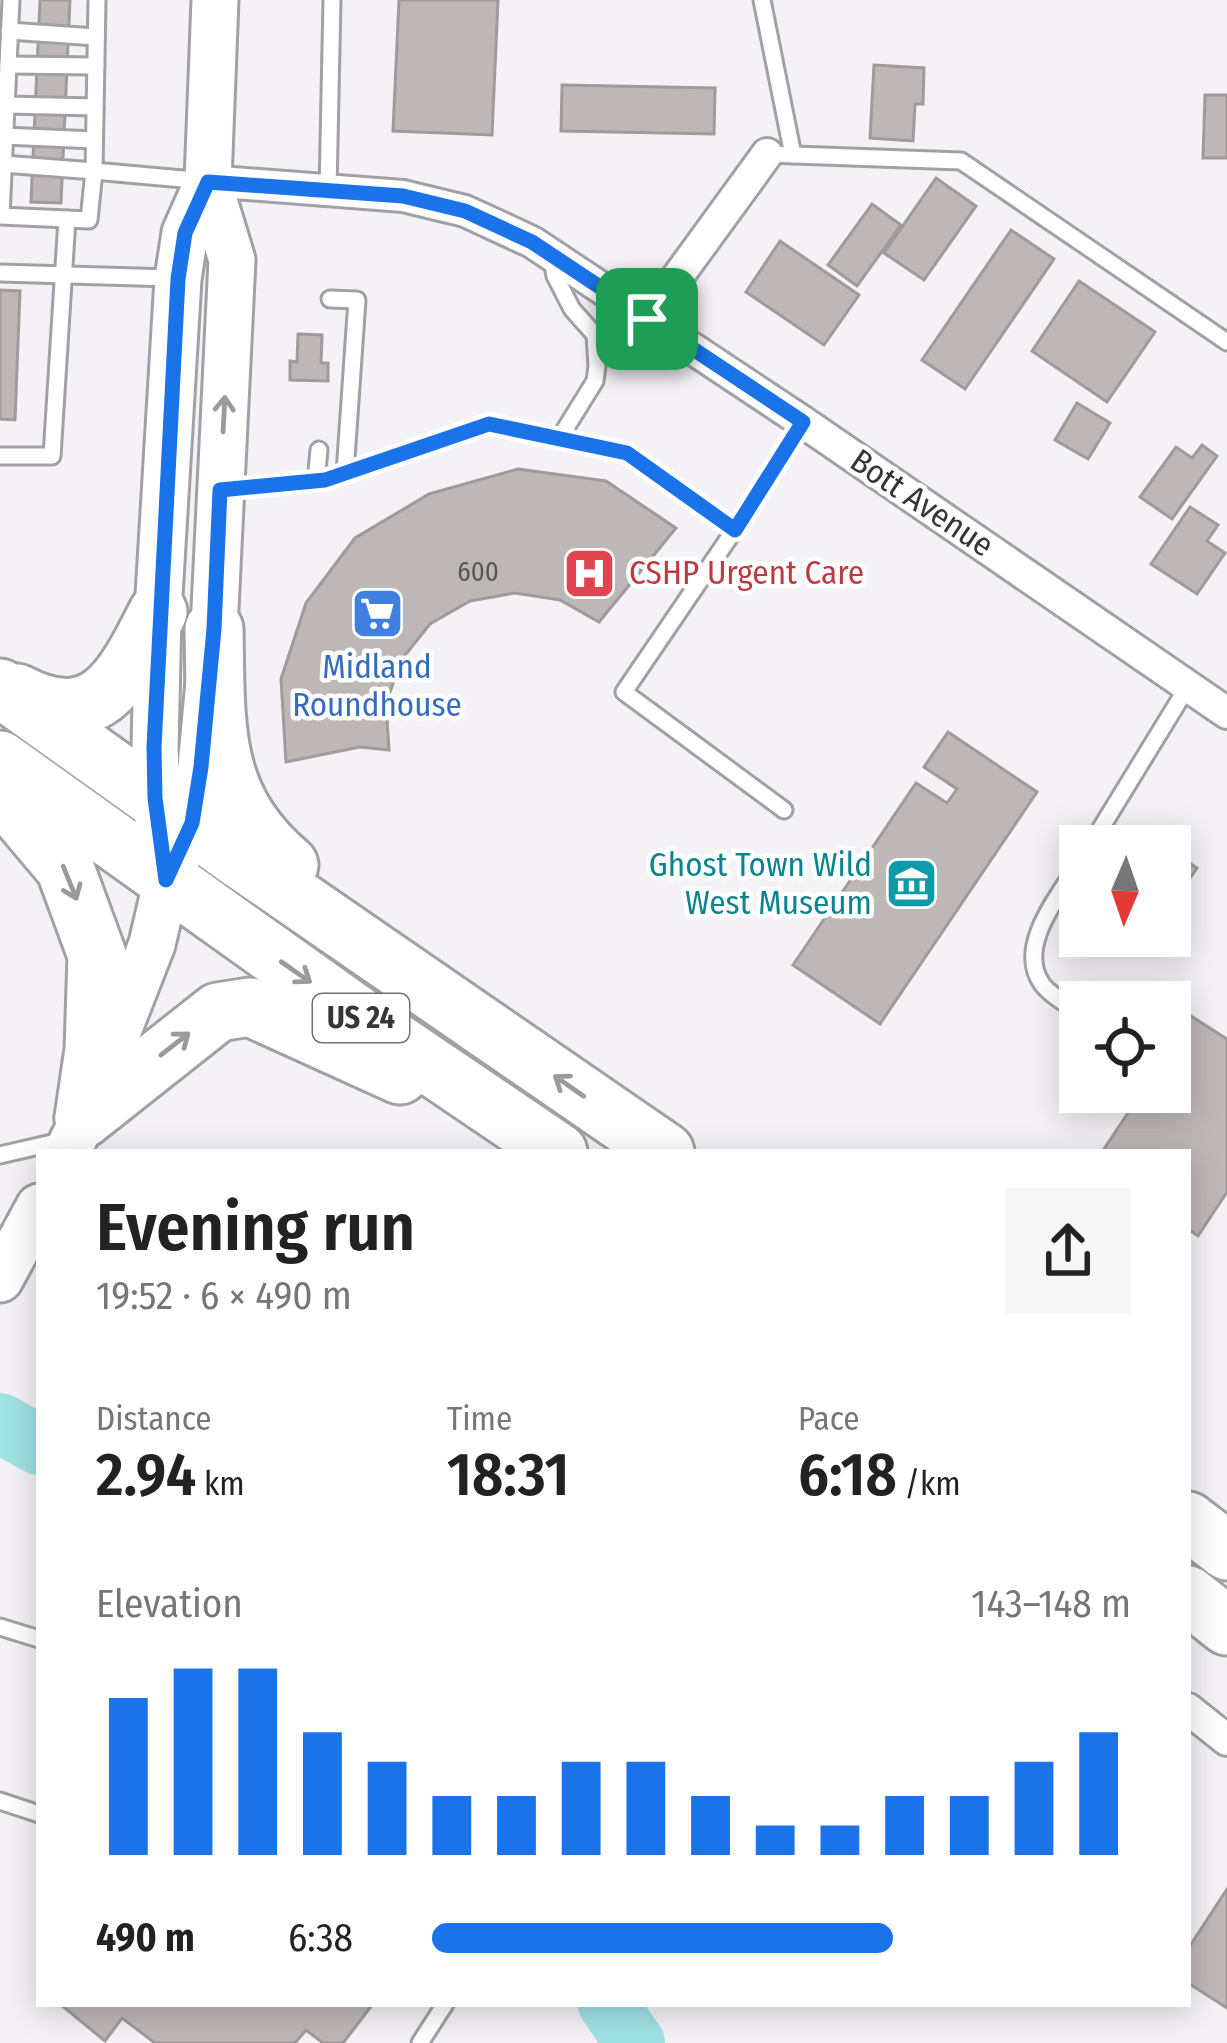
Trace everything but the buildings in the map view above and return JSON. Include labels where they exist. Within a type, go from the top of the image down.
[{"type":"highway","points":[[0,686],[38,704],[83,708],[114,686],[158,612]]},
{"type":"highway","points":[[214,629],[216,736],[234,800],[280,857],[471,1019]]},
{"type":"highway","name":"US 24","points":[[0,686],[661,1149]]},
{"type":"highway","name":"US 24","points":[[0,760],[541,1140]]},
{"type":"highway","points":[[0,790],[65,868],[97,955],[94,1050],[75,1136]]},
{"type":"highway","points":[[75,1136],[218,1012],[250,1007],[541,1140]]},
{"type":"highway","points":[[1191,1524],[1227,1551]]},
{"type":"highway","points":[[1191,1597],[1227,1626]]},
{"type":"main road","points":[[173,810],[201,767],[214,629],[232,260],[208,182],[215,0]]},
{"type":"main road","points":[[75,1136],[152,944],[166,880],[173,810],[158,612],[178,279],[185,233],[208,182]]},
{"type":"main road","points":[[0,1279],[36,1223]]},
{"type":"street","points":[[647,319],[780,154]]},
{"type":"street","name":"Bott Avenue","points":[[208,182],[403,196],[465,211],[552,255],[1227,712]]},
{"type":"street","points":[[1191,1711],[1227,1740]]},
{"type":"lane","points":[[11,0],[0,216],[89,220],[97,0]]},
{"type":"lane","points":[[328,190],[332,0]]},
{"type":"lane","points":[[762,0],[780,154],[962,161],[1227,342]]},
{"type":"lane","points":[[9,32],[96,37]]},
{"type":"lane","points":[[8,65],[95,66]]},
{"type":"lane","points":[[6,105],[94,107]]},
{"type":"lane","points":[[4,136],[94,140]]},
{"type":"lane","points":[[3,164],[208,182]]},
{"type":"lane","points":[[0,456],[52,456],[67,219]]},
{"type":"lane","points":[[552,255],[555,276],[572,309],[595,335],[597,366],[595,381],[559,439]]},
{"type":"lane","points":[[0,273],[178,279]]},
{"type":"lane","points":[[330,299],[357,300],[346,473]]},
{"type":"lane","points":[[784,810],[624,692],[803,422]]},
{"type":"lane","points":[[220,490],[316,481],[489,424],[627,453],[735,530]]},
{"type":"lane","points":[[316,481],[319,450]]},
{"type":"lane","points":[[1103,825],[1188,686]]},
{"type":"lane","points":[[1059,896],[1040,927],[1034,964],[1042,986],[1059,998]]},
{"type":"lane","points":[[0,1155],[75,1136]]},
{"type":"lane","points":[[0,1628],[36,1638]]},
{"type":"lane","points":[[0,1801],[36,1813]]},
{"type":"lane","points":[[420,2043],[443,2007]]},
{"type":"waterway","points":[[0,1423],[36,1443]]},
{"type":"waterway","points":[[610,2007],[635,2043]]},
{"type":"place","name":"CSHP Urgent Care","points":[[590,573]]},
{"type":"place","name":"Midland Roundhouse","points":[[377,613]]},
{"type":"place","name":"Ghost Town Wild West Museum","points":[[911,884]]},
{"type":"route","points":[[208,182],[403,196],[465,211],[532,242],[647,319],[803,422],[735,530],[627,453],[489,424],[325,480],[220,490],[201,767],[192,823],[166,880],[154,747],[168,425],[185,233],[208,182]]}]
